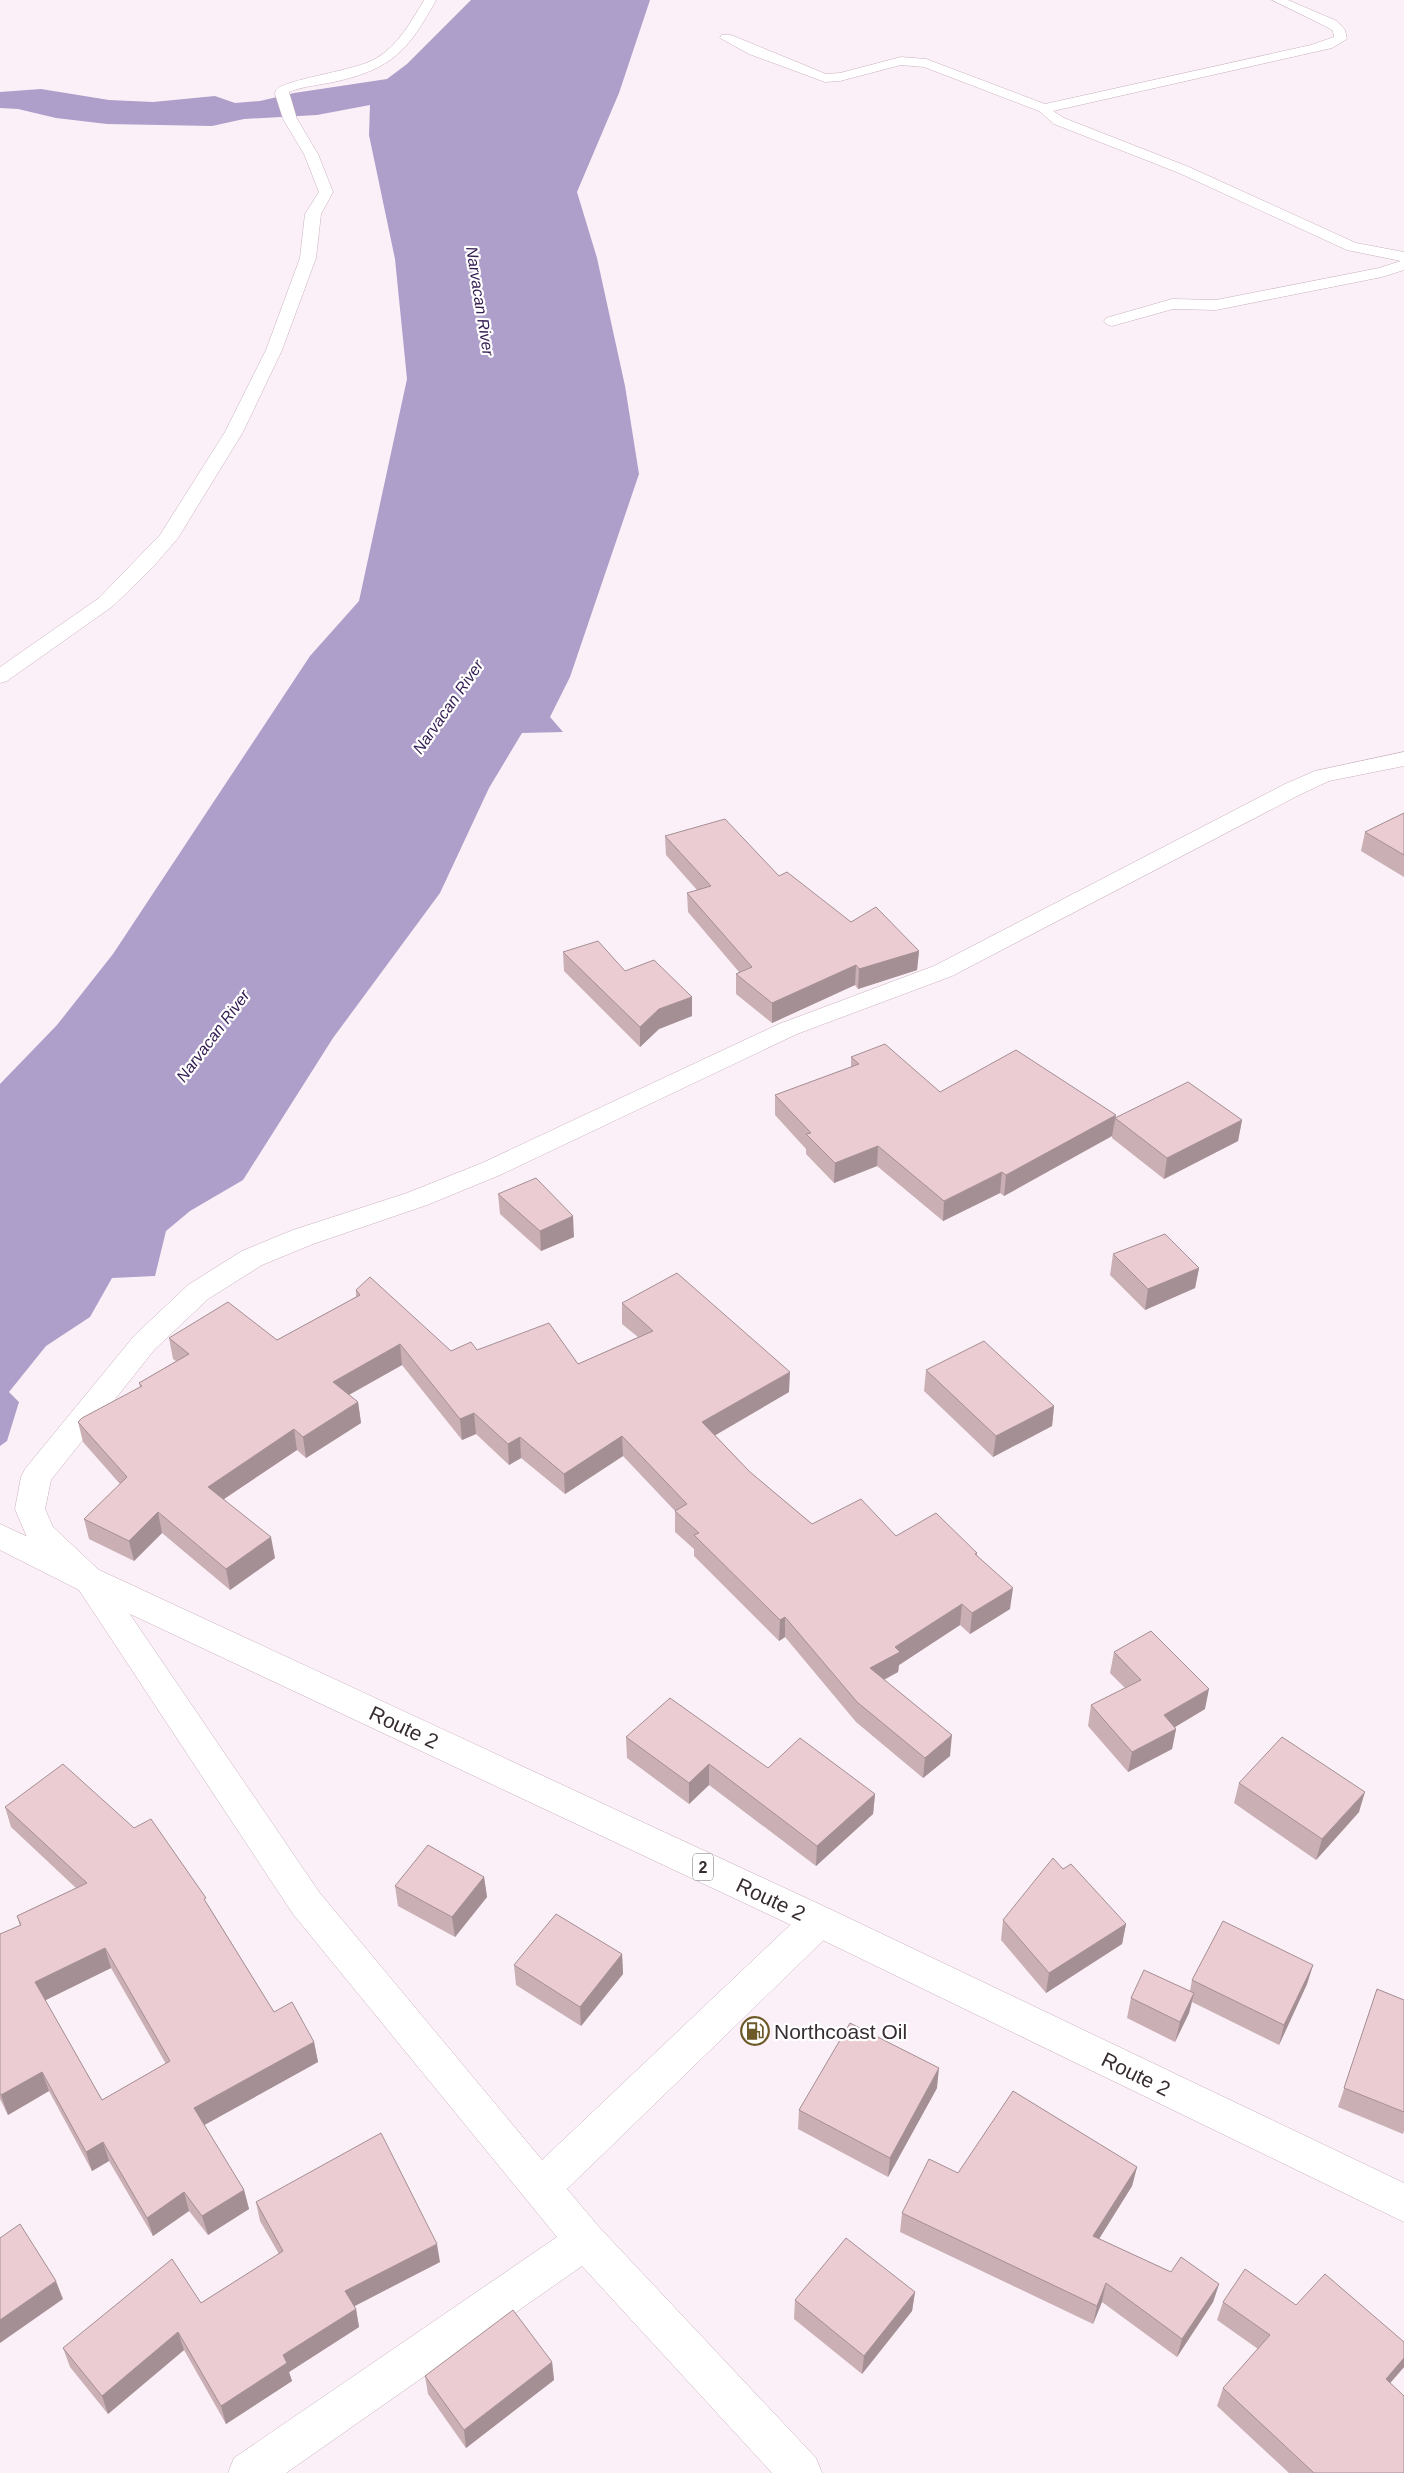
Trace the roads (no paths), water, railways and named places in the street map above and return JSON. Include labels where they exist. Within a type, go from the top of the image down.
[{"type":"main road","points":[[0,677],[106,602],[146,563],[168,538],[234,432],[280,332],[308,258],[313,214],[326,192],[311,154],[290,119],[282,94],[283,90],[293,86],[334,78],[380,64],[391,56],[414,30],[430,0]]},
{"type":"main road","points":[[726,38],[754,51],[825,78],[840,77],[901,61],[926,63],[1046,109],[1109,93],[1318,48],[1341,39],[1338,30],[1332,24],[1278,0]]},
{"type":"main road","points":[[1046,109],[1049,114],[1060,121],[1184,170],[1352,247],[1404,258]]},
{"type":"main road","points":[[1112,320],[1172,304],[1216,305],[1382,272],[1404,265]]},
{"type":"main road","points":[[801,2473],[585,2241],[306,1903],[90,1581],[40,1534],[30,1509],[36,1477],[144,1343],[198,1292],[252,1258],[303,1237],[417,1199],[491,1169],[788,1028],[943,971],[1293,789],[1323,776],[1404,759]]},
{"type":"main road","name":"Route 2","points":[[0,1536],[90,1581],[820,1921],[1404,2203]]},
{"type":"main road","points":[[541,2187],[820,1921]]},
{"type":"main road","points":[[249,2473],[585,2241]]},
{"type":"water","name":"Narvacan River","points":[[471,0],[650,0],[619,93],[577,192],[597,258],[625,386],[639,474],[570,677],[550,717],[563,732],[522,733],[489,788],[440,893],[333,1038],[243,1180],[190,1211],[166,1231],[155,1276],[112,1278],[90,1317],[46,1346],[9,1392],[19,1402],[7,1441],[0,1446],[0,1084],[57,1025],[113,954],[310,656],[359,601],[407,379],[395,259],[369,135],[370,105],[317,115],[244,119],[212,126],[107,124],[56,118],[18,109],[0,108],[0,92],[41,89],[109,100],[153,102],[215,96],[235,103],[260,101],[294,93],[387,79],[407,64]]},
{"type":"place","name":"Northcoast Oil","points":[[755,2031]]}]
